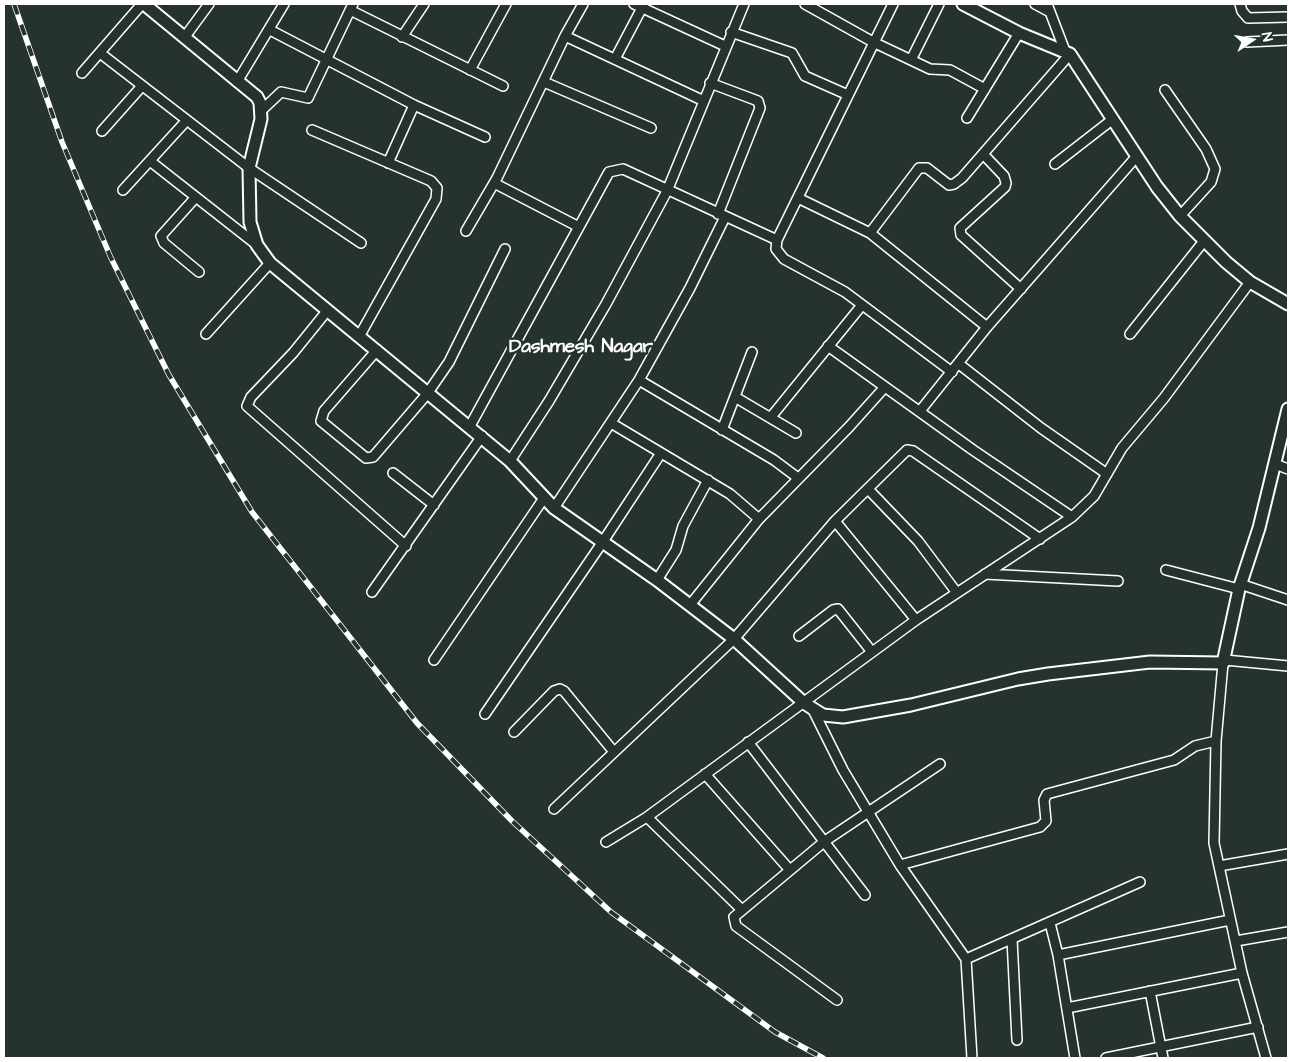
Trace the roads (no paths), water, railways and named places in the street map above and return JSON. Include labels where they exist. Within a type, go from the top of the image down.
[{"type":"street","points":[[82,73],[143,4],[257,97],[262,110],[249,168],[250,222],[257,245]]},
{"type":"street","points":[[184,38],[209,4]]},
{"type":"street","points":[[237,82],[284,4]]},
{"type":"street","points":[[402,37],[424,4]]},
{"type":"street","points":[[470,70],[506,4]]},
{"type":"street","points":[[466,231],[494,183],[565,36],[583,4]]},
{"type":"street","points":[[510,461],[549,401],[610,296],[667,191],[725,46],[744,4]]},
{"type":"street","points":[[805,4],[873,42],[934,71],[950,70],[985,89]]},
{"type":"street","points":[[893,4],[777,240],[776,249],[784,259],[830,283],[952,372]]},
{"type":"street","points":[[911,60],[939,4]]},
{"type":"street","points":[[963,4],[975,7],[1018,33],[1067,52]]},
{"type":"street","points":[[1035,4],[1048,8],[1067,52],[1157,187],[1180,216],[1204,241],[1250,282],[1288,304]]},
{"type":"street","points":[[1240,4],[1242,11],[1248,18],[1288,17]]},
{"type":"street","points":[[615,59],[640,5],[725,46]]},
{"type":"street","points":[[262,110],[281,92],[308,98],[352,7],[402,37],[503,86]]},
{"type":"street","points":[[270,30],[326,61],[414,105],[485,137]]},
{"type":"street","points":[[731,32],[792,54],[805,76],[848,95]]},
{"type":"street","points":[[967,118],[1018,33]]},
{"type":"street","points":[[565,36],[704,101]]},
{"type":"street","points":[[1247,42],[1288,40]]},
{"type":"street","points":[[870,233],[915,170],[928,168],[949,185],[954,184],[983,154],[1067,52]]},
{"type":"street","points":[[100,53],[249,168],[361,243]]},
{"type":"street","points":[[544,82],[651,128]]},
{"type":"street","points":[[554,508],[639,380],[690,288],[722,215],[760,108],[758,101],[710,83]]},
{"type":"street","points":[[102,131],[142,86]]},
{"type":"street","points":[[1165,90],[1206,149],[1215,169],[1211,182],[1180,216]]},
{"type":"street","points":[[388,163],[414,105]]},
{"type":"street","points":[[1055,164],[1113,119]]},
{"type":"street","points":[[122,190],[187,120]]},
{"type":"street","points":[[312,130],[431,181],[437,188],[438,193],[360,335]]},
{"type":"street","points":[[983,154],[1004,176],[1006,183],[960,228],[960,234],[1021,289]]},
{"type":"street","points":[[920,411],[988,327],[1137,156]]},
{"type":"street","points":[[150,161],[257,245],[270,263],[327,311],[360,335],[427,394],[482,436],[510,461],[554,508],[690,605],[734,639],[808,706],[823,715],[843,718],[911,706],[1018,679],[1150,662],[1224,662],[1288,666]]},
{"type":"street","points":[[470,426],[609,172],[614,169],[623,169],[667,191],[777,240]]},
{"type":"street","points":[[494,183],[579,227]]},
{"type":"street","points":[[196,197],[162,236],[164,243],[199,272]]},
{"type":"street","points":[[798,198],[870,233],[988,327]]},
{"type":"street","points":[[1130,334],[1204,241]]},
{"type":"street","points":[[377,350],[324,412],[321,421],[322,424],[362,457],[370,458],[427,394],[457,349],[505,249]]},
{"type":"street","points":[[206,334],[270,263]]},
{"type":"street","points":[[606,842],[646,817],[748,742],[808,706],[872,652],[916,620],[1072,517],[1094,496],[1122,448],[1164,398],[1250,282]]},
{"type":"street","points":[[771,418],[862,305]]},
{"type":"street","points":[[327,311],[293,353],[251,397],[247,406],[406,546]]},
{"type":"street","points":[[828,346],[884,388],[1072,517]]},
{"type":"street","points":[[722,430],[752,352]]},
{"type":"street","points":[[959,364],[1041,428],[1107,474]]},
{"type":"street","points":[[639,380],[778,463],[798,478]]},
{"type":"street","points":[[690,605],[759,519],[884,388]]},
{"type":"street","points":[[735,397],[796,433]]},
{"type":"street","points":[[1266,1058],[1242,973],[1219,866],[1213,825],[1216,741],[1224,662],[1240,586],[1259,528],[1288,413]]},
{"type":"street","points":[[611,423],[739,500],[759,519]]},
{"type":"street","points":[[372,592],[482,436]]},
{"type":"street","points":[[554,809],[734,639],[835,521],[903,452],[907,450],[913,451],[1040,539]]},
{"type":"street","points":[[485,714],[661,453]]},
{"type":"street","points":[[1275,464],[1288,469]]},
{"type":"street","points":[[393,473],[434,505]]},
{"type":"street","points":[[657,580],[676,550],[682,526],[708,480]]},
{"type":"street","points":[[868,489],[918,541],[957,593]]},
{"type":"street","points":[[434,660],[544,498]]},
{"type":"street","points":[[835,521],[916,620]]},
{"type":"street","points":[[1166,570],[1240,586],[1288,600]]},
{"type":"street","points":[[985,574],[1118,581]]},
{"type":"street","points":[[799,636],[833,610],[838,609],[872,652]]},
{"type":"street","points":[[514,732],[554,691],[560,689],[614,752]]},
{"type":"street","points":[[808,706],[843,770],[900,864],[966,959],[972,1058]]},
{"type":"street","points":[[900,864],[1040,827],[1046,822],[1044,800],[1048,794],[1174,760],[1195,746],[1216,741]]},
{"type":"street","points":[[748,742],[865,895]]},
{"type":"street","points":[[837,1000],[736,926],[733,920],[741,909],[825,841],[940,764]]},
{"type":"street","points":[[705,774],[789,869]]},
{"type":"street","points":[[646,817],[741,909]]},
{"type":"street","points":[[1219,866],[1288,854]]},
{"type":"street","points":[[966,959],[1140,882]]},
{"type":"street","points":[[1058,955],[1230,920]]},
{"type":"street","points":[[1050,923],[1058,955],[1075,1058]]},
{"type":"street","points":[[1236,942],[1288,932]]},
{"type":"street","points":[[1012,939],[1017,1040]]},
{"type":"street","points":[[1067,1008],[1242,973]]},
{"type":"street","points":[[1150,991],[1163,1058]]},
{"type":"street","points":[[1106,1058],[1258,1027]]},
{"type":"railway","points":[[14,4],[62,142],[111,258],[169,375],[252,512],[417,723],[512,821],[611,912],[775,1032],[823,1058]]},
{"type":"district","name":"Dashmesh Nagar","points":[[581,348]]}]
